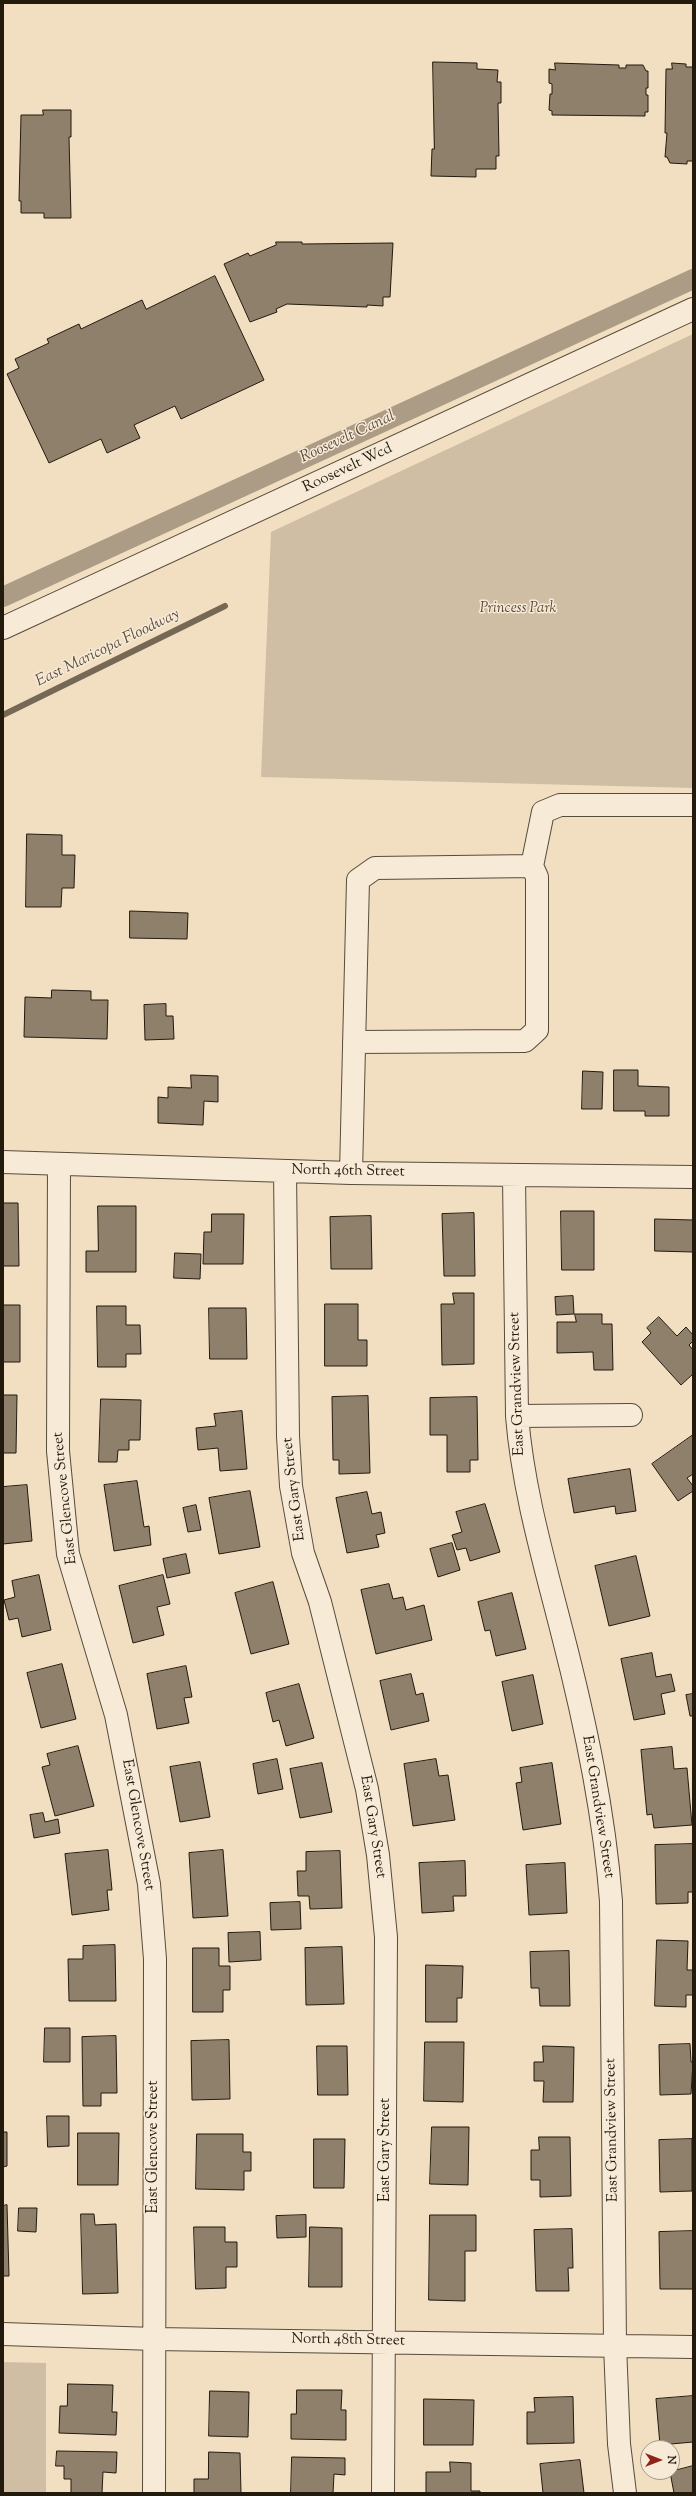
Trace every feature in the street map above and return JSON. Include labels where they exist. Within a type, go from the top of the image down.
[{"type":"street","name":"Roosevelt Wcd","points":[[3,628],[693,309]]},
{"type":"street","points":[[354,1042],[525,1041],[536,1030],[537,876],[532,866],[543,812],[560,805],[693,806]]},
{"type":"street","points":[[351,1173],[358,880],[376,868],[532,866]]},
{"type":"street","name":"North 46th Street","points":[[3,1162],[351,1173],[693,1177]]},
{"type":"street","name":"East Glencove Street","points":[[59,1164],[58,1451],[68,1554],[116,1714],[150,1892],[155,1959],[154,2493]]},
{"type":"street","name":"East Gary Street","points":[[285,1171],[288,1436],[291,1486],[303,1553],[320,1602],[367,1788],[378,1856],[386,1937],[383,2493]]},
{"type":"street","name":"East Grandview Street","points":[[514,1176],[517,1416],[520,1454],[528,1499],[571,1666],[595,1777],[607,1850],[611,1901],[615,2345],[619,2444],[625,2493]]},
{"type":"street","points":[[517,1416],[631,1415]]},
{"type":"street","name":"North 48th Street","points":[[3,2334],[154,2339],[693,2347]]},
{"type":"green space","name":"Princess Park","points":[[693,334],[693,788],[261,777],[271,532]]},
{"type":"green space","points":[[3,2362],[46,2363],[46,2493],[3,2493]]},
{"type":"building","points":[[433,62],[477,63],[477,69],[498,70],[497,82],[501,82],[501,103],[498,103],[499,156],[496,156],[496,169],[476,169],[476,177],[431,176],[432,149],[434,149]]},
{"type":"building","points":[[555,63],[619,65],[619,68],[626,68],[626,65],[643,65],[646,71],[648,71],[648,88],[646,88],[646,95],[648,95],[648,112],[645,112],[645,116],[552,115],[552,111],[549,110],[552,84],[549,83],[549,69],[555,70]]},
{"type":"building","points":[[672,63],[686,64],[686,67],[693,67],[693,161],[687,161],[687,164],[670,163],[667,157],[665,157],[667,133],[665,133],[666,69],[672,69]]},
{"type":"building","points":[[43,110],[71,110],[71,137],[69,137],[71,218],[44,218],[44,213],[21,213],[21,201],[19,201],[21,115],[43,115]]},
{"type":"building","points":[[276,242],[302,242],[302,244],[393,243],[390,297],[383,297],[383,306],[367,305],[367,307],[287,304],[276,309],[277,312],[250,322],[224,264],[248,253],[250,256],[276,245]]},
{"type":"building","points":[[215,276],[264,380],[181,419],[175,406],[134,425],[140,438],[107,453],[101,439],[49,463],[7,374],[19,368],[15,359],[49,343],[47,339],[79,324],[81,329],[142,300],[146,309]]},
{"type":"building","points":[[27,834],[62,835],[62,855],[75,855],[74,888],[62,888],[61,907],[26,907]]},
{"type":"building","points":[[130,911],[188,913],[187,939],[130,938]]},
{"type":"building","points":[[52,990],[91,991],[91,1000],[108,1000],[107,1039],[24,1037],[25,997],[51,998]]},
{"type":"building","points":[[166,1004],[166,1016],[173,1016],[174,1039],[145,1040],[144,1005]]},
{"type":"building","points":[[614,1070],[638,1070],[638,1086],[669,1087],[669,1116],[645,1116],[645,1111],[614,1111]]},
{"type":"building","points":[[583,1071],[603,1072],[602,1109],[582,1109]]},
{"type":"building","points":[[191,1075],[218,1076],[218,1102],[204,1101],[203,1125],[158,1123],[158,1097],[168,1098],[168,1087],[191,1088]]},
{"type":"building","points":[[3,1203],[18,1203],[19,1266],[3,1266]]},
{"type":"building","points":[[98,1206],[136,1206],[136,1272],[86,1272],[86,1251],[98,1251]]},
{"type":"building","points":[[561,1211],[594,1211],[594,1270],[562,1270]]},
{"type":"building","points":[[474,1213],[475,1276],[444,1276],[442,1214]]},
{"type":"building","points":[[212,1214],[244,1214],[243,1264],[203,1264],[204,1232],[211,1232]]},
{"type":"building","points":[[371,1216],[372,1269],[331,1269],[330,1217]]},
{"type":"building","points":[[655,1219],[693,1220],[693,1252],[655,1251]]},
{"type":"building","points":[[175,1253],[201,1254],[200,1279],[174,1278]]},
{"type":"building","points":[[453,1293],[474,1293],[474,1364],[442,1365],[441,1304],[454,1304]]},
{"type":"building","points":[[573,1296],[574,1314],[556,1315],[555,1297]]},
{"type":"building","points":[[325,1304],[358,1304],[358,1340],[367,1340],[367,1366],[325,1366]]},
{"type":"building","points":[[3,1305],[20,1305],[20,1362],[3,1362]]},
{"type":"building","points":[[97,1306],[126,1306],[126,1325],[140,1325],[141,1354],[126,1354],[126,1367],[98,1367]]},
{"type":"building","points":[[209,1308],[246,1308],[247,1359],[210,1359]]},
{"type":"building","points":[[575,1314],[602,1314],[602,1324],[612,1324],[613,1370],[594,1370],[593,1352],[557,1353],[557,1322],[576,1322]]},
{"type":"building","points":[[659,1317],[677,1336],[686,1327],[693,1335],[693,1341],[689,1345],[693,1350],[693,1374],[681,1385],[642,1342],[651,1333],[647,1328]]},
{"type":"building","points":[[3,1395],[17,1395],[16,1453],[3,1453]]},
{"type":"building","points":[[368,1396],[370,1473],[339,1474],[339,1460],[333,1460],[332,1397]]},
{"type":"building","points":[[477,1397],[478,1460],[470,1460],[470,1472],[447,1472],[447,1435],[430,1435],[430,1398]]},
{"type":"building","points":[[101,1399],[141,1400],[140,1440],[129,1440],[129,1450],[118,1450],[117,1462],[99,1462]]},
{"type":"building","points":[[242,1411],[247,1469],[220,1471],[218,1448],[198,1450],[196,1428],[216,1426],[214,1414]]},
{"type":"building","points":[[693,1435],[693,1474],[687,1478],[693,1486],[693,1491],[678,1501],[652,1464]]},
{"type":"building","points":[[630,1469],[636,1511],[616,1514],[615,1506],[574,1513],[568,1479]]},
{"type":"building","points":[[137,1481],[144,1527],[149,1526],[151,1545],[114,1551],[104,1485]]},
{"type":"building","points":[[27,1485],[32,1541],[3,1544],[3,1487]]},
{"type":"building","points":[[250,1491],[260,1547],[219,1554],[209,1498]]},
{"type":"building","points":[[367,1492],[372,1514],[381,1512],[385,1533],[376,1535],[379,1547],[347,1553],[336,1498]]},
{"type":"building","points":[[485,1504],[500,1552],[470,1561],[466,1548],[457,1550],[452,1535],[462,1532],[456,1512]]},
{"type":"building","points":[[196,1505],[201,1530],[188,1532],[183,1508]]},
{"type":"building","points":[[452,1543],[460,1570],[438,1577],[430,1549]]},
{"type":"building","points":[[186,1554],[190,1573],[167,1578],[163,1559]]},
{"type":"building","points":[[636,1556],[650,1616],[609,1626],[595,1566]]},
{"type":"building","points":[[39,1575],[51,1630],[22,1637],[18,1618],[9,1620],[4,1600],[15,1597],[12,1581]]},
{"type":"building","points":[[163,1575],[170,1604],[157,1607],[164,1635],[133,1643],[119,1586]]},
{"type":"building","points":[[273,1582],[289,1644],[251,1654],[235,1593]]},
{"type":"building","points":[[389,1584],[393,1599],[403,1597],[406,1610],[424,1605],[432,1640],[376,1654],[361,1590]]},
{"type":"building","points":[[512,1593],[526,1649],[496,1656],[490,1630],[485,1631],[478,1602]]},
{"type":"building","points":[[652,1653],[656,1677],[671,1674],[675,1691],[661,1694],[665,1714],[634,1720],[621,1659]]},
{"type":"building","points":[[62,1664],[76,1719],[41,1728],[27,1673]]},
{"type":"building","points":[[186,1666],[192,1697],[184,1698],[189,1723],[157,1729],[147,1674]]},
{"type":"building","points":[[411,1674],[416,1695],[423,1693],[429,1721],[391,1730],[380,1681]]},
{"type":"building","points":[[533,1675],[543,1724],[512,1731],[502,1682]]},
{"type":"building","points":[[299,1684],[314,1738],[286,1746],[279,1720],[273,1722],[266,1693]]},
{"type":"building","points":[[693,1694],[693,1716],[690,1716],[686,1695]]},
{"type":"building","points":[[78,1746],[94,1806],[55,1816],[42,1767],[50,1765],[47,1754]]},
{"type":"building","points":[[672,1747],[674,1769],[687,1768],[692,1825],[654,1828],[652,1814],[647,1815],[641,1750]]},
{"type":"building","points":[[277,1759],[283,1789],[258,1794],[253,1764]]},
{"type":"building","points":[[436,1759],[439,1776],[448,1775],[455,1820],[413,1826],[404,1764]]},
{"type":"building","points":[[200,1762],[210,1817],[180,1822],[170,1767]]},
{"type":"building","points":[[322,1763],[332,1812],[300,1818],[290,1769]]},
{"type":"building","points":[[552,1763],[561,1824],[523,1830],[516,1783],[522,1782],[520,1768]]},
{"type":"building","points":[[43,1813],[45,1822],[58,1819],[60,1833],[34,1838],[30,1815]]},
{"type":"building","points":[[693,1844],[693,1892],[688,1892],[688,1903],[656,1904],[655,1845]]},
{"type":"building","points":[[108,1850],[112,1890],[107,1890],[109,1910],[72,1915],[65,1854]]},
{"type":"building","points":[[223,1850],[228,1916],[193,1918],[189,1853]]},
{"type":"building","points":[[340,1851],[342,1908],[310,1909],[309,1896],[298,1896],[297,1871],[306,1871],[306,1852]]},
{"type":"building","points":[[465,1861],[466,1896],[453,1896],[454,1911],[422,1913],[419,1863]]},
{"type":"building","points":[[565,1863],[567,1913],[529,1915],[526,1865]]},
{"type":"building","points":[[300,1902],[301,1929],[271,1930],[270,1903]]},
{"type":"building","points":[[260,1932],[261,1960],[229,1962],[228,1933]]},
{"type":"building","points":[[657,1940],[688,1941],[687,1970],[693,1970],[693,1995],[686,1995],[686,2007],[655,2006]]},
{"type":"building","points":[[115,1945],[116,2001],[69,2001],[68,1959],[83,1959],[83,1946]]},
{"type":"building","points":[[342,1947],[344,2004],[306,2005],[305,1948]]},
{"type":"building","points":[[193,1948],[219,1948],[219,1966],[230,1966],[230,1990],[223,1990],[223,2012],[193,2012]]},
{"type":"building","points":[[569,1951],[570,2006],[540,2006],[539,1988],[531,1988],[530,1952]]},
{"type":"building","points":[[426,1965],[463,1966],[462,1998],[457,1998],[457,2022],[426,2022]]},
{"type":"building","points":[[45,2028],[70,2028],[70,2062],[44,2062]]},
{"type":"building","points":[[116,2036],[117,2093],[101,2093],[101,2106],[83,2106],[82,2037]]},
{"type":"building","points":[[229,2040],[230,2099],[192,2100],[191,2041]]},
{"type":"building","points":[[425,2042],[464,2042],[463,2102],[424,2101]]},
{"type":"building","points":[[690,2044],[691,2062],[693,2062],[691,2094],[660,2095],[659,2045]]},
{"type":"building","points":[[317,2046],[347,2046],[348,2095],[318,2095]]},
{"type":"building","points":[[543,2046],[574,2047],[573,2102],[543,2102],[544,2081],[534,2081],[534,2062],[543,2062]]},
{"type":"building","points":[[47,2116],[69,2116],[69,2146],[48,2147]]},
{"type":"building","points":[[432,2127],[469,2127],[468,2185],[430,2184]]},
{"type":"building","points":[[3,2132],[7,2132],[7,2166],[3,2167]]},
{"type":"building","points":[[78,2133],[119,2133],[118,2185],[78,2185]]},
{"type":"building","points":[[197,2134],[243,2134],[243,2152],[251,2152],[251,2171],[244,2171],[244,2190],[196,2189]]},
{"type":"building","points":[[539,2137],[570,2137],[571,2196],[540,2197],[540,2180],[531,2180],[531,2150],[539,2150]]},
{"type":"building","points":[[314,2139],[345,2139],[344,2188],[314,2188]]},
{"type":"building","points":[[692,2139],[692,2191],[660,2192],[659,2140]]},
{"type":"building","points":[[7,2205],[9,2276],[3,2276],[3,2206]]},
{"type":"building","points":[[19,2208],[37,2208],[36,2232],[18,2231]]},
{"type":"building","points":[[81,2214],[94,2214],[95,2225],[116,2224],[118,2293],[83,2294]]},
{"type":"building","points":[[306,2215],[306,2237],[277,2238],[276,2216]]},
{"type":"building","points":[[430,2215],[476,2215],[476,2251],[465,2251],[465,2301],[429,2300]]},
{"type":"building","points":[[194,2227],[225,2227],[225,2242],[237,2242],[237,2267],[226,2267],[226,2288],[196,2289]]},
{"type":"building","points":[[310,2227],[342,2228],[342,2287],[309,2287]]},
{"type":"building","points":[[572,2229],[573,2268],[568,2268],[569,2291],[536,2291],[534,2230]]},
{"type":"building","points":[[693,2231],[693,2289],[660,2289],[659,2232]]},
{"type":"building","points":[[68,2384],[113,2385],[112,2412],[117,2412],[116,2435],[59,2433],[60,2406],[67,2406]]},
{"type":"building","points":[[297,2390],[342,2390],[341,2410],[346,2410],[346,2440],[291,2439],[291,2414],[296,2414]]},
{"type":"building","points":[[210,2391],[249,2392],[248,2437],[209,2436]]},
{"type":"building","points":[[693,2396],[693,2442],[680,2443],[680,2440],[660,2440],[656,2399]]},
{"type":"building","points":[[573,2397],[574,2443],[527,2444],[527,2412],[535,2412],[534,2398]]},
{"type":"building","points":[[424,2399],[474,2400],[473,2445],[424,2445]]},
{"type":"building","points":[[57,2451],[117,2452],[116,2473],[103,2472],[102,2493],[71,2493],[71,2479],[64,2479],[64,2466],[56,2466]]},
{"type":"building","points":[[209,2452],[240,2453],[241,2493],[194,2493],[194,2479],[208,2479]]},
{"type":"building","points":[[292,2457],[345,2458],[345,2475],[334,2474],[333,2493],[291,2493]]},
{"type":"building","points":[[580,2460],[584,2493],[543,2493],[540,2464]]},
{"type":"building","points":[[450,2462],[471,2463],[471,2491],[480,2491],[480,2493],[426,2493],[426,2472],[450,2472]]},
{"type":"building","points":[[693,2466],[693,2493],[674,2493],[672,2480],[680,2480],[680,2469]]},
{"type":"waterway","name":"Roosevelt Canal","points":[[3,597],[693,279]]},
{"type":"waterway","name":"East Maricopa Floodway","points":[[3,715],[225,606]]}]
